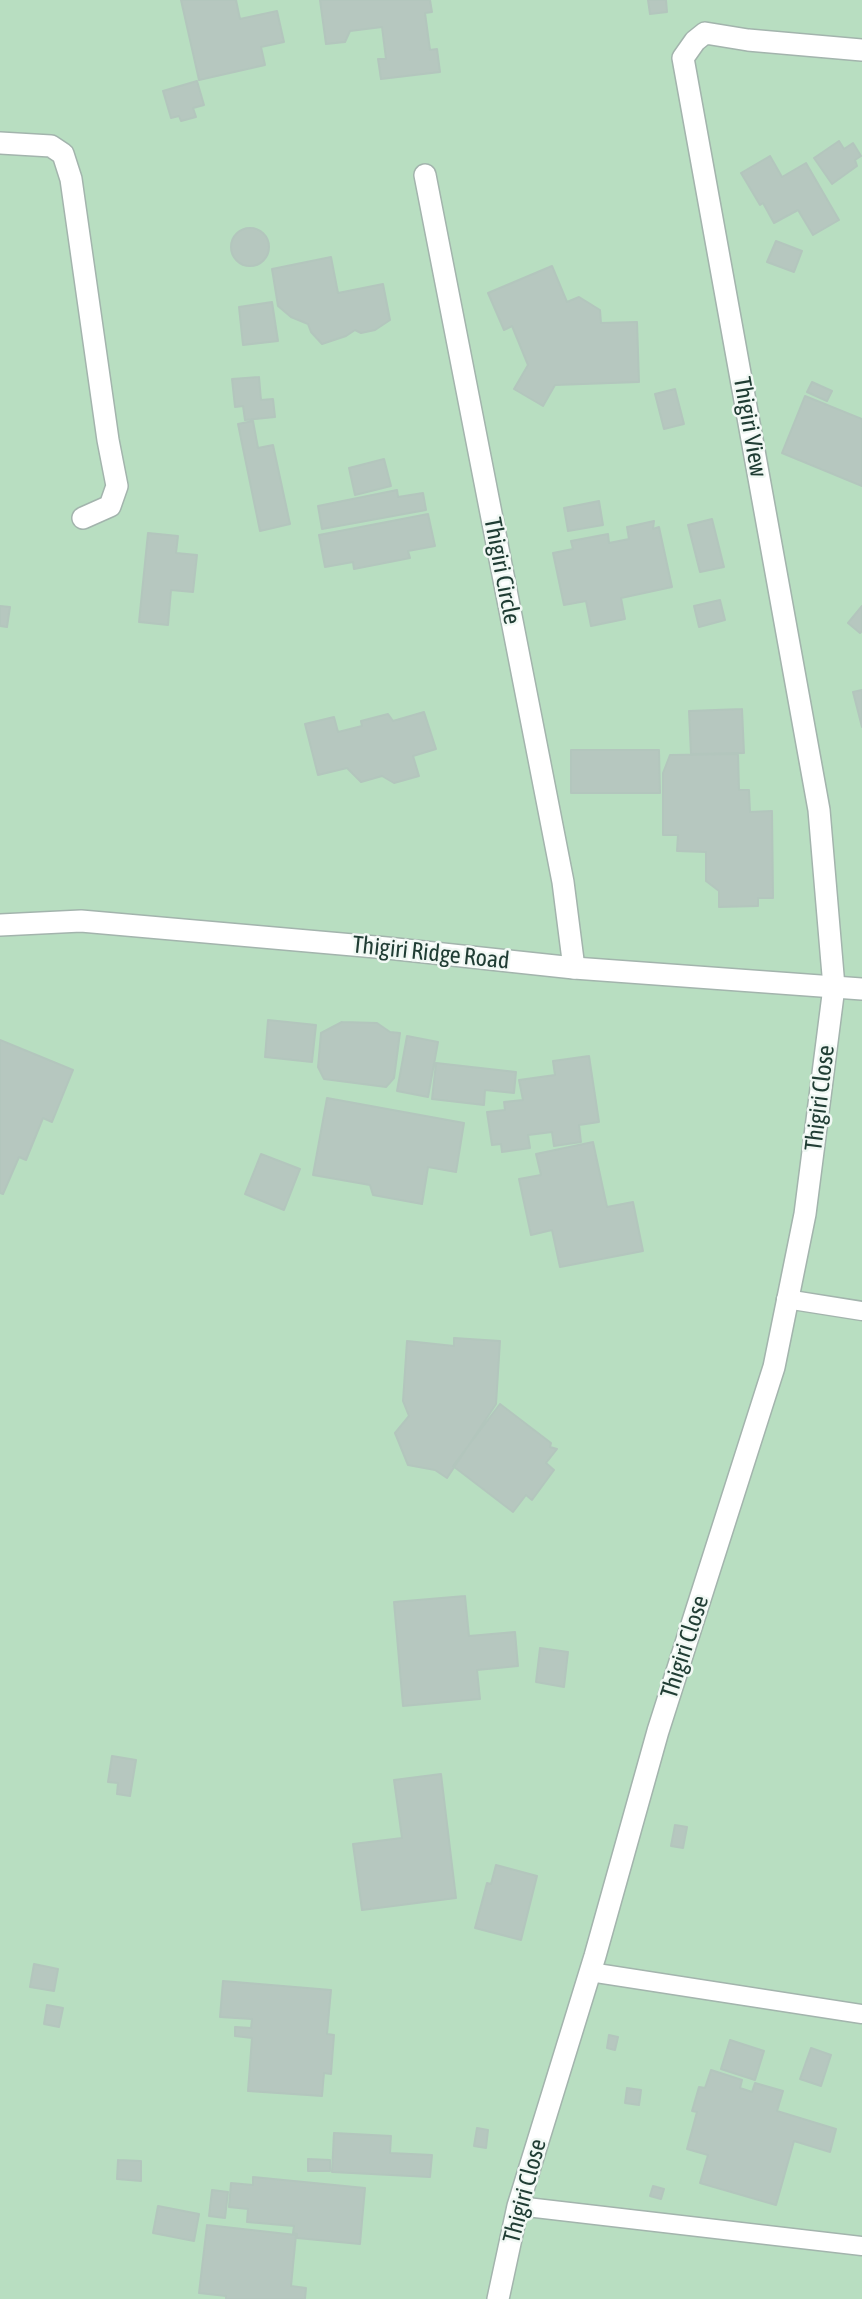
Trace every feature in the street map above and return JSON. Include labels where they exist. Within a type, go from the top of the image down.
[{"type":"street","name":"Thigiri View","points":[[834,986],[819,810],[683,58],[695,41],[705,33],[748,40],[862,50]]},
{"type":"street","points":[[0,143],[51,146],[62,154],[71,179],[117,486],[110,506],[83,518]]},
{"type":"street","name":"Thigiri Circle","points":[[425,175],[563,882],[574,968]]},
{"type":"street","name":"Thigiri Ridge Road","points":[[0,925],[81,921],[387,948],[574,968],[862,989]]},
{"type":"street","name":"Thigiri Close","points":[[498,2299],[518,2206],[590,1972],[658,1731],[774,1367],[805,1214],[834,986]]},
{"type":"lane","points":[[786,1299],[862,1311]]},
{"type":"lane","points":[[590,1972],[862,2014]]},
{"type":"lane","points":[[518,2206],[862,2246]]},
{"type":"green space","points":[[0,0],[862,0],[862,2299],[0,2299]]},
{"type":"building","points":[[181,0],[236,0],[240,19],[277,11],[284,42],[261,47],[265,65],[199,80]]},
{"type":"building","points":[[320,0],[430,0],[432,12],[425,13],[430,50],[437,49],[440,72],[381,79],[378,59],[386,59],[382,27],[350,31],[345,42],[326,44]]},
{"type":"building","points":[[648,0],[666,0],[667,12],[650,14]]},
{"type":"building","points":[[197,81],[204,105],[193,108],[196,117],[181,121],[179,116],[171,118],[163,91]]},
{"type":"building","points":[[839,141],[844,149],[853,143],[861,156],[855,160],[857,166],[832,184],[814,158]]},
{"type":"building","points":[[770,156],[782,177],[806,163],[839,220],[813,235],[798,210],[774,223],[741,173]]},
{"type":"building","points":[[250,228],[263,234],[269,247],[263,260],[250,266],[237,260],[231,247],[237,234]]},
{"type":"building","points":[[776,241],[802,251],[794,272],[767,262]]},
{"type":"building","points":[[331,257],[338,293],[383,284],[390,320],[375,330],[361,333],[355,330],[322,344],[311,332],[308,324],[291,317],[278,306],[272,269]]},
{"type":"building","points":[[552,266],[567,302],[579,297],[600,310],[601,323],[637,322],[639,382],[555,385],[543,406],[514,389],[528,365],[512,326],[504,330],[488,293]]},
{"type":"building","points":[[272,302],[278,341],[243,345],[239,307]]},
{"type":"building","points":[[259,377],[261,400],[273,399],[275,417],[245,420],[243,406],[235,407],[232,379]]},
{"type":"building","points":[[812,382],[832,391],[827,401],[807,392]]},
{"type":"building","points":[[675,389],[684,424],[664,429],[655,394]]},
{"type":"building","points":[[805,396],[862,419],[862,486],[782,453]]},
{"type":"building","points":[[253,421],[258,448],[273,445],[290,524],[260,531],[238,424]]},
{"type":"building","points":[[384,459],[391,486],[355,495],[349,468]]},
{"type":"building","points":[[397,490],[398,497],[423,493],[426,510],[322,529],[318,506]]},
{"type":"building","points":[[599,501],[603,525],[568,531],[564,508]]},
{"type":"building","points":[[428,514],[435,546],[408,551],[410,558],[354,569],[353,562],[325,567],[319,535]]},
{"type":"building","points":[[712,519],[724,567],[700,572],[688,525]]},
{"type":"building","points":[[654,521],[653,529],[659,527],[672,587],[621,598],[625,619],[591,626],[586,601],[564,605],[553,553],[573,549],[571,541],[608,534],[609,543],[629,539],[627,527]]},
{"type":"building","points":[[148,533],[178,536],[176,553],[197,555],[193,592],[171,590],[168,625],[139,622]]},
{"type":"building","points":[[720,600],[725,620],[699,627],[694,606]]},
{"type":"building","points":[[0,606],[10,607],[7,627],[0,626]]},
{"type":"building","points":[[862,606],[862,631],[860,633],[848,623]]},
{"type":"building","points":[[862,690],[862,727],[853,692]]},
{"type":"building","points":[[742,709],[744,753],[691,754],[689,711]]},
{"type":"building","points":[[424,712],[436,749],[413,756],[419,776],[394,783],[382,776],[361,782],[347,768],[318,775],[305,724],[334,717],[338,732],[362,726],[361,721],[388,714],[393,721]]},
{"type":"building","points":[[571,750],[659,750],[660,793],[571,793]]},
{"type":"building","points":[[738,754],[739,790],[749,790],[750,812],[772,811],[773,898],[758,898],[758,906],[719,907],[719,891],[706,881],[706,852],[677,851],[678,835],[663,835],[663,773],[670,755]]},
{"type":"building","points":[[268,1020],[316,1025],[312,1062],[265,1057]]},
{"type":"building","points":[[342,1022],[377,1023],[390,1032],[400,1033],[394,1078],[386,1087],[324,1079],[318,1067],[321,1033]]},
{"type":"building","points":[[407,1036],[438,1042],[428,1097],[397,1091]]},
{"type":"building","points":[[0,1040],[73,1070],[52,1122],[43,1118],[26,1160],[19,1157],[3,1194],[0,1193]]},
{"type":"building","points":[[589,1056],[599,1122],[579,1125],[581,1142],[554,1146],[552,1132],[528,1135],[530,1148],[502,1152],[501,1144],[492,1145],[487,1112],[505,1110],[504,1102],[523,1100],[519,1080],[555,1075],[553,1061]]},
{"type":"building","points":[[436,1063],[516,1072],[514,1093],[485,1090],[484,1105],[432,1099]]},
{"type":"building","points":[[327,1098],[464,1123],[456,1172],[428,1167],[422,1204],[373,1195],[370,1185],[313,1175]]},
{"type":"building","points":[[593,1142],[607,1207],[633,1202],[643,1251],[560,1267],[552,1230],[531,1235],[519,1179],[541,1175],[536,1154]]},
{"type":"building","points":[[261,1154],[300,1169],[284,1210],[245,1194]]},
{"type":"building","points":[[454,1338],[500,1341],[496,1404],[447,1478],[435,1470],[408,1465],[395,1433],[409,1416],[403,1401],[407,1341],[454,1346]]},
{"type":"building","points":[[500,1404],[551,1443],[550,1447],[557,1449],[546,1463],[554,1470],[532,1500],[526,1495],[513,1512],[453,1466]]},
{"type":"building","points":[[465,1596],[469,1636],[515,1632],[518,1666],[477,1670],[480,1699],[403,1706],[394,1602]]},
{"type":"building","points":[[540,1648],[568,1652],[564,1687],[536,1682]]},
{"type":"building","points":[[112,1756],[136,1760],[130,1796],[117,1794],[118,1783],[108,1782]]},
{"type":"building","points":[[441,1774],[456,1898],[362,1910],[353,1844],[402,1838],[394,1780]]},
{"type":"building","points":[[675,1825],[687,1827],[683,1848],[671,1846]]},
{"type":"building","points":[[496,1865],[537,1876],[521,1940],[475,1928],[487,1883],[491,1884]]},
{"type":"building","points":[[34,1964],[58,1969],[54,1991],[30,1987]]},
{"type":"building","points":[[223,1981],[331,1990],[327,2034],[334,2035],[331,2074],[324,2073],[322,2096],[248,2091],[252,2038],[235,2036],[235,2027],[251,2028],[252,2019],[220,2017]]},
{"type":"building","points":[[47,2005],[63,2008],[59,2027],[44,2024]]},
{"type":"building","points":[[609,2035],[618,2037],[615,2050],[607,2048]]},
{"type":"building","points":[[730,2040],[764,2051],[755,2080],[721,2069]]},
{"type":"building","points":[[811,2048],[831,2055],[821,2086],[800,2079]]},
{"type":"building","points":[[711,2070],[742,2080],[740,2088],[752,2092],[755,2083],[783,2091],[777,2111],[836,2129],[830,2152],[794,2141],[776,2205],[700,2183],[708,2155],[687,2149],[697,2112],[692,2111],[699,2087],[705,2088]]},
{"type":"building","points":[[627,2088],[641,2090],[639,2105],[625,2103]]},
{"type":"building","points":[[477,2128],[488,2130],[486,2148],[474,2146]]},
{"type":"building","points":[[334,2133],[391,2136],[390,2153],[432,2155],[430,2177],[332,2172]]},
{"type":"building","points":[[308,2159],[330,2160],[330,2171],[308,2171]]},
{"type":"building","points":[[118,2160],[141,2161],[141,2181],[117,2179]]},
{"type":"building","points":[[253,2177],[365,2188],[360,2244],[297,2238],[297,2234],[293,2233],[294,2226],[247,2222],[248,2209],[229,2207],[231,2183],[253,2185]]},
{"type":"building","points":[[653,2186],[664,2189],[661,2199],[650,2196]]},
{"type":"building","points":[[212,2190],[228,2192],[225,2218],[209,2216]]},
{"type":"building","points":[[158,2206],[199,2214],[194,2241],[153,2233]]},
{"type":"building","points":[[207,2225],[296,2235],[291,2286],[306,2288],[305,2299],[226,2299],[226,2296],[199,2293]]}]
